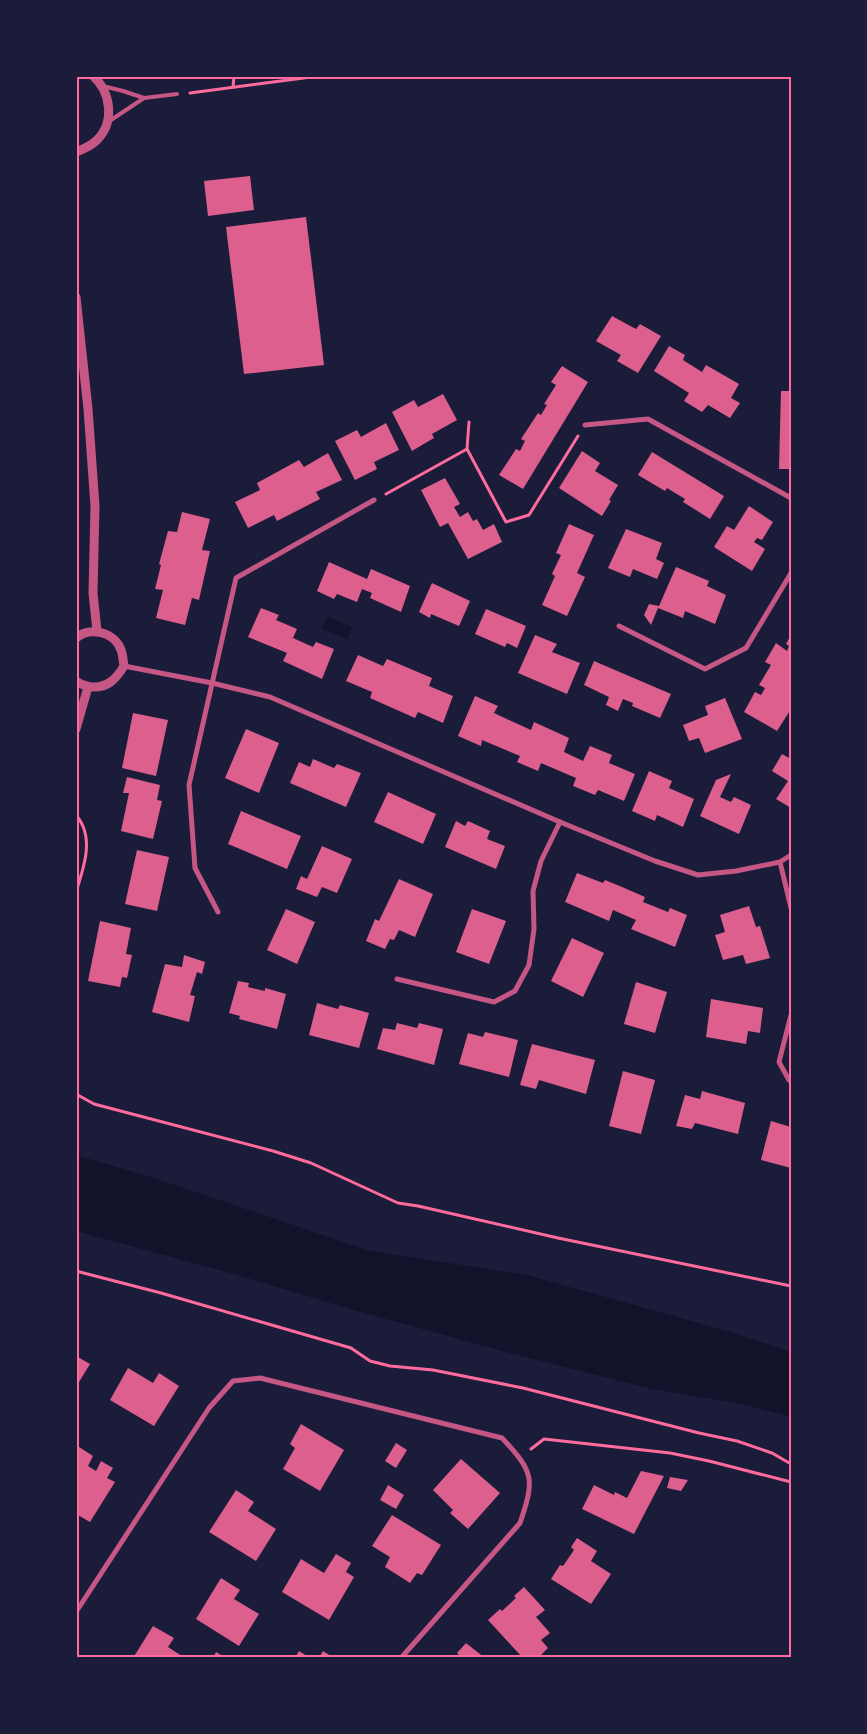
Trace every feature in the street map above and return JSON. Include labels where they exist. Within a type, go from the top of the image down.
[{"type":"street","points":[[76,152],[87,148],[98,140],[108,116],[108,104],[101,86],[94,77]]},
{"type":"street","points":[[76,297],[88,409],[95,506],[93,593],[97,631]]},
{"type":"street","points":[[585,425],[648,419],[791,498]]},
{"type":"street","points":[[218,912],[195,868],[188,785],[236,578],[374,500]]},
{"type":"street","points":[[619,626],[705,669],[746,648],[791,573]]},
{"type":"street","points":[[76,638],[88,632],[97,631],[111,636],[121,648],[124,666],[112,682],[101,688],[88,687],[76,681]]},
{"type":"street","points":[[124,666],[212,683],[270,697],[560,822],[656,861],[698,875],[736,871],[780,862],[791,856]]},
{"type":"street","points":[[76,729],[88,687]]},
{"type":"street","points":[[397,979],[494,1002],[515,991],[530,965],[534,929],[533,891],[541,861],[560,822]]},
{"type":"street","points":[[780,862],[791,908]]},
{"type":"street","points":[[791,1015],[779,1062],[791,1081]]},
{"type":"street","points":[[76,1612],[209,1408],[233,1381],[260,1378],[502,1438],[520,1457],[530,1474],[529,1498],[520,1523],[401,1658]]},
{"type":"lane","points":[[101,86],[144,98],[177,94]]},
{"type":"lane","points":[[106,123],[144,98]]},
{"type":"path","points":[[233,87],[234,76]]},
{"type":"path","points":[[177,94],[319,76]]},
{"type":"path","points":[[469,422],[467,450],[506,522],[529,515],[585,425]]},
{"type":"path","points":[[374,500],[467,450]]},
{"type":"path","points":[[76,815],[83,823],[88,841],[83,871],[76,892]]},
{"type":"path","points":[[77,1093],[94,1104],[274,1151],[310,1163],[398,1203],[791,1286]]},
{"type":"path","points":[[76,1271],[161,1293],[351,1348],[370,1361],[390,1366],[433,1370],[523,1388],[698,1433],[737,1441],[772,1453],[791,1464]]},
{"type":"path","points":[[520,1457],[544,1440],[670,1453],[709,1461],[782,1481],[791,1480]]},
{"type":"shaded area","points":[[327,616],[352,627],[347,639],[322,629]]},
{"type":"shaded area","points":[[76,1155],[151,1177],[370,1251],[527,1275],[734,1333],[791,1352],[791,1417],[742,1404],[652,1389],[506,1352],[76,1231]]},
{"type":"building","points":[[250,176],[254,210],[208,216],[204,181]]},
{"type":"building","points":[[306,217],[324,365],[244,374],[226,227]]},
{"type":"building","points":[[612,316],[636,329],[640,324],[661,336],[638,373],[617,361],[621,355],[596,341]]},
{"type":"building","points":[[669,346],[685,355],[683,360],[702,372],[706,365],[739,384],[731,398],[740,403],[730,418],[708,405],[702,412],[684,401],[689,393],[654,371]]},
{"type":"building","points":[[562,366],[588,382],[523,489],[499,475],[516,449],[520,451],[525,441],[521,439],[538,413],[541,415],[547,405],[544,404],[556,385],[551,382]]},
{"type":"building","points":[[781,391],[791,391],[791,469],[779,469]]},
{"type":"building","points":[[443,394],[457,420],[432,434],[434,438],[412,451],[392,412],[414,400],[418,407]]},
{"type":"building","points":[[386,423],[399,450],[374,462],[377,469],[355,480],[335,441],[357,430],[361,437]]},
{"type":"building","points":[[582,451],[600,463],[595,471],[618,485],[602,516],[559,488]]},
{"type":"building","points":[[652,452],[724,496],[710,519],[683,502],[685,499],[667,488],[665,491],[638,475]]},
{"type":"building","points":[[328,453],[342,480],[316,492],[320,499],[277,521],[274,515],[248,528],[235,502],[260,490],[257,483],[299,460],[304,467]]},
{"type":"building","points":[[445,478],[460,504],[454,507],[460,517],[468,512],[473,521],[477,519],[483,530],[494,524],[502,542],[468,559],[448,523],[440,527],[421,490]]},
{"type":"building","points":[[749,506],[773,522],[762,540],[757,538],[754,542],[765,549],[752,571],[714,547],[727,526],[734,530]]},
{"type":"building","points":[[182,512],[210,519],[202,550],[210,551],[199,600],[192,598],[185,625],[156,618],[163,590],[155,589],[161,565],[159,564],[168,531],[177,532]]},
{"type":"building","points":[[569,524],[594,535],[577,573],[585,577],[567,616],[542,605],[555,576],[552,574],[561,555],[556,553]]},
{"type":"building","points":[[626,529],[662,543],[656,559],[664,563],[657,579],[633,569],[630,577],[608,568]]},
{"type":"building","points":[[329,562],[367,579],[371,569],[410,586],[401,612],[370,598],[372,593],[362,589],[357,602],[337,594],[334,599],[317,591]]},
{"type":"building","points":[[676,567],[709,581],[707,586],[726,595],[715,624],[685,611],[683,618],[658,608],[651,625],[644,615],[649,604],[659,606]]},
{"type":"building","points":[[432,583],[470,601],[459,626],[431,614],[430,618],[419,612]]},
{"type":"building","points":[[261,608],[279,615],[276,620],[297,629],[293,638],[313,647],[316,642],[334,649],[322,679],[283,661],[287,653],[248,637]]},
{"type":"building","points":[[486,609],[526,626],[517,648],[507,643],[505,647],[475,634]]},
{"type":"building","points":[[535,635],[557,644],[552,652],[580,663],[567,694],[518,673]]},
{"type":"building","points":[[791,635],[791,709],[777,731],[744,712],[755,692],[761,695],[765,688],[759,685],[771,665],[765,662],[776,643],[787,651],[789,646],[786,644]]},
{"type":"building","points":[[358,655],[383,666],[387,659],[432,678],[429,686],[453,696],[443,723],[418,712],[415,718],[370,698],[372,692],[346,681]]},
{"type":"building","points":[[594,661],[671,694],[660,718],[632,706],[633,703],[623,699],[618,711],[606,705],[609,697],[584,685]]},
{"type":"building","points":[[475,696],[498,706],[494,713],[531,730],[534,722],[569,738],[564,752],[583,761],[590,746],[612,755],[609,763],[635,774],[624,801],[598,790],[595,795],[573,786],[576,778],[541,763],[538,771],[517,762],[520,756],[482,740],[481,746],[458,736]]},
{"type":"building","points":[[725,698],[742,739],[705,753],[699,738],[689,741],[683,725],[708,715],[705,706]]},
{"type":"building","points":[[133,713],[168,720],[156,776],[122,768]]},
{"type":"building","points":[[246,729],[279,743],[259,793],[225,778]]},
{"type":"building","points":[[782,754],[791,759],[791,808],[776,799],[788,781],[772,771]]},
{"type":"building","points":[[313,759],[334,768],[337,764],[361,773],[346,807],[290,783],[299,762],[310,767]]},
{"type":"building","points":[[649,771],[672,781],[669,788],[694,799],[683,827],[657,815],[655,821],[632,811]]},
{"type":"building","points":[[731,774],[720,797],[731,802],[734,797],[751,805],[739,834],[700,816],[716,780]]},
{"type":"building","points":[[127,777],[160,785],[157,800],[162,801],[153,839],[121,831],[129,793],[123,793]]},
{"type":"building","points":[[388,792],[436,814],[423,844],[374,822]]},
{"type":"building","points":[[241,811],[301,836],[287,869],[228,844]]},
{"type":"building","points":[[456,821],[465,826],[468,821],[490,831],[487,839],[505,846],[496,869],[445,847]]},
{"type":"building","points":[[322,846],[352,859],[337,893],[322,887],[317,897],[296,889],[301,876],[307,879]]},
{"type":"building","points":[[137,850],[169,857],[157,911],[125,904]]},
{"type":"building","points":[[577,873],[603,883],[605,880],[622,887],[645,897],[643,902],[668,912],[670,908],[687,915],[675,947],[631,929],[636,920],[613,910],[609,921],[565,902]]},
{"type":"building","points":[[399,879],[433,894],[415,937],[399,930],[394,940],[390,939],[385,949],[366,941],[375,919],[379,921]]},
{"type":"building","points":[[749,906],[756,927],[760,926],[770,958],[746,964],[743,955],[723,960],[715,935],[725,932],[720,915]]},
{"type":"building","points":[[286,909],[315,922],[297,964],[267,950]]},
{"type":"building","points":[[472,909],[506,921],[489,964],[456,952]]},
{"type":"building","points":[[100,921],[131,928],[126,954],[132,955],[127,978],[122,977],[120,987],[88,981]]},
{"type":"building","points":[[572,938],[604,953],[583,997],[551,981]]},
{"type":"building","points":[[184,955],[205,962],[202,974],[197,972],[190,995],[195,996],[189,1022],[152,1012],[165,964],[182,967]]},
{"type":"building","points":[[238,981],[249,983],[248,987],[265,991],[265,988],[286,994],[277,1029],[239,1019],[240,1016],[229,1013]]},
{"type":"building","points":[[636,982],[667,992],[655,1033],[624,1024]]},
{"type":"building","points":[[711,999],[763,1008],[760,1033],[748,1031],[746,1044],[706,1037]]},
{"type":"building","points":[[317,1003],[338,1009],[340,1005],[369,1013],[359,1048],[309,1035]]},
{"type":"building","points":[[397,1023],[417,1028],[419,1023],[443,1029],[434,1065],[377,1049],[383,1028],[395,1030]]},
{"type":"building","points":[[485,1032],[518,1040],[509,1077],[459,1064],[468,1033],[483,1037]]},
{"type":"building","points":[[532,1044],[595,1060],[586,1094],[539,1080],[536,1089],[520,1085]]},
{"type":"building","points":[[623,1071],[655,1080],[641,1134],[609,1126]]},
{"type":"building","points":[[702,1091],[745,1103],[738,1134],[695,1123],[692,1129],[676,1126],[685,1095],[700,1099]]},
{"type":"building","points":[[771,1121],[791,1127],[791,1168],[761,1160]]},
{"type":"building","points":[[76,1356],[90,1364],[76,1387]]},
{"type":"building","points":[[128,1368],[153,1383],[159,1373],[179,1386],[154,1426],[110,1400]]},
{"type":"building","points":[[301,1424],[344,1450],[320,1491],[283,1469],[295,1448],[290,1444]]},
{"type":"building","points":[[396,1443],[407,1450],[396,1468],[385,1461]]},
{"type":"building","points":[[79,1447],[93,1456],[88,1466],[96,1471],[101,1461],[113,1468],[107,1478],[115,1482],[90,1522],[76,1514],[76,1452]]},
{"type":"building","points":[[461,1459],[500,1493],[468,1529],[450,1513],[453,1510],[433,1490]]},
{"type":"building","points":[[641,1471],[664,1476],[634,1534],[582,1509],[594,1485],[614,1495],[615,1492],[627,1498]]},
{"type":"building","points":[[670,1477],[688,1480],[681,1491],[667,1488]]},
{"type":"building","points":[[388,1485],[404,1495],[396,1509],[380,1500]]},
{"type":"building","points":[[236,1490],[254,1502],[248,1511],[276,1529],[256,1561],[209,1532]]},
{"type":"building","points":[[392,1515],[441,1545],[422,1575],[417,1573],[410,1583],[385,1567],[390,1557],[372,1546]]},
{"type":"building","points":[[577,1538],[597,1551],[591,1561],[611,1574],[591,1604],[551,1579],[560,1565],[563,1566],[574,1550],[571,1547]]},
{"type":"building","points":[[336,1554],[351,1563],[346,1572],[354,1577],[329,1620],[282,1592],[301,1559],[324,1573]]},
{"type":"building","points":[[221,1578],[240,1590],[234,1599],[259,1614],[239,1646],[196,1619]]},
{"type":"building","points":[[524,1587],[545,1610],[536,1617],[550,1633],[541,1640],[548,1648],[538,1658],[527,1658],[524,1655],[522,1657],[488,1620],[500,1609],[502,1611],[516,1598],[514,1596]]},
{"type":"building","points":[[153,1626],[174,1638],[168,1647],[185,1658],[133,1658]]},
{"type":"building","points":[[466,1643],[485,1658],[458,1658],[460,1656],[457,1653]]},
{"type":"building","points":[[299,1651],[310,1658],[295,1658]]},
{"type":"building","points":[[323,1651],[334,1658],[319,1658]]},
{"type":"building","points":[[216,1652],[221,1655],[225,1658],[213,1658]]}]
